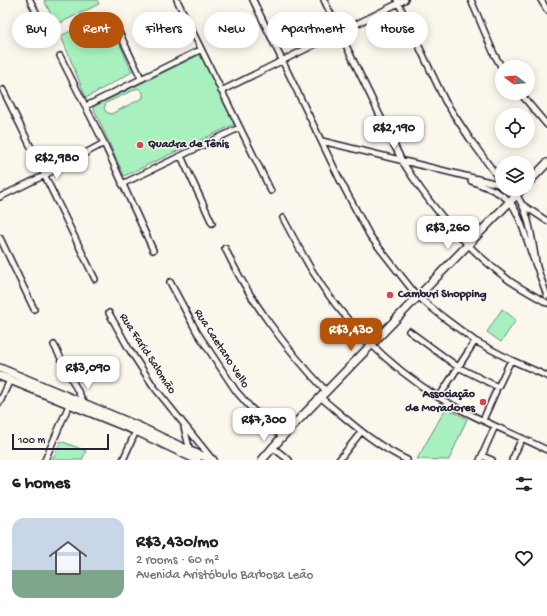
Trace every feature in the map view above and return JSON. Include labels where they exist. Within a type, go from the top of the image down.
[{"type":"street","points":[[30,0],[36,12]]},
{"type":"street","points":[[177,0],[200,50],[271,191]]},
{"type":"street","points":[[253,0],[341,182],[370,236],[417,296],[475,341],[511,360],[547,376]]},
{"type":"street","points":[[324,0],[330,12]]},
{"type":"street","points":[[358,22],[397,2],[405,0]]},
{"type":"street","points":[[471,0],[497,60]]},
{"type":"street","points":[[542,0],[547,10]]},
{"type":"street","points":[[397,2],[445,100],[495,174]]},
{"type":"street","points":[[124,43],[141,78]]},
{"type":"street","points":[[221,91],[306,48]]},
{"type":"street","points":[[347,48],[402,161],[427,197],[468,244],[511,282],[547,303]]},
{"type":"street","points":[[86,106],[200,50]]},
{"type":"street","points":[[60,56],[104,143],[153,250]]},
{"type":"street","points":[[3,90],[95,278]]},
{"type":"street","points":[[526,100],[547,125]]},
{"type":"street","points":[[122,184],[239,128]]},
{"type":"street","points":[[322,141],[463,177],[495,183]]},
{"type":"street","points":[[0,197],[45,175],[104,143]]},
{"type":"street","points":[[181,156],[212,223]]},
{"type":"street","points":[[535,176],[547,163]]},
{"type":"street","points":[[463,177],[497,193],[509,202],[515,211],[538,268],[547,296]]},
{"type":"street","points":[[262,460],[272,447],[515,196]]},
{"type":"street","points":[[520,196],[538,268]]},
{"type":"street","points":[[523,205],[547,221]]},
{"type":"street","points":[[284,218],[318,280],[330,297],[371,344],[399,369],[439,397],[495,426],[547,450]]},
{"type":"street","points":[[0,238],[34,309]]},
{"type":"street","points":[[225,248],[234,267],[264,317],[300,363],[326,391]]},
{"type":"street","name":"Rua Caetano Vello","points":[[170,282],[197,332],[236,391],[250,407],[282,437]]},
{"type":"street","name":"Rua Farid Salomão","points":[[109,313],[129,349],[150,380],[183,424],[213,460]]},
{"type":"street","points":[[409,331],[458,368],[498,387],[511,360]]},
{"type":"street","points":[[439,397],[475,341]]},
{"type":"street","points":[[54,345],[76,384],[84,403]]},
{"type":"street","points":[[0,368],[14,374],[25,382],[137,428],[194,460]]},
{"type":"street","points":[[0,402],[14,374]]},
{"type":"street","points":[[0,376],[10,380],[25,382]]},
{"type":"street","points":[[45,460],[71,402],[76,384]]},
{"type":"street","points":[[483,420],[496,391]]},
{"type":"street","points":[[320,397],[394,458],[407,460]]},
{"type":"street","points":[[71,402],[84,403],[137,428],[213,460]]},
{"type":"street","name":"Rua Farid Salomão","points":[[183,424],[190,451]]},
{"type":"street","points":[[492,460],[481,458],[495,426]]},
{"type":"street","points":[[123,460],[137,428]]},
{"type":"street","points":[[340,460],[361,432]]},
{"type":"street","points":[[512,460],[522,438]]},
{"type":"street","points":[[272,447],[289,460]]},
{"type":"green space","points":[[44,0],[97,0],[99,4],[83,12],[69,12],[69,19],[61,23],[61,12],[50,12]]},
{"type":"green space","points":[[69,32],[69,48],[121,48],[132,72],[86,98],[61,36]]},
{"type":"green space","points":[[201,54],[235,124],[124,176],[93,107]],"holes":[[[138,88],[143,92],[143,98],[111,114],[106,112],[104,108],[106,103]]]},
{"type":"green space","points":[[502,309],[516,320],[501,342],[487,332]]},
{"type":"green space","points":[[446,408],[467,419],[449,460],[417,459]]},
{"type":"green space","points":[[61,441],[86,451],[82,460],[52,460]]},
{"type":"place","name":"Quadra de Tênis","points":[[140,145]]},
{"type":"place","name":"Camburi Shopping","points":[[390,295]]},
{"type":"place","name":"Associação de Moradores","points":[[483,402]]}]
